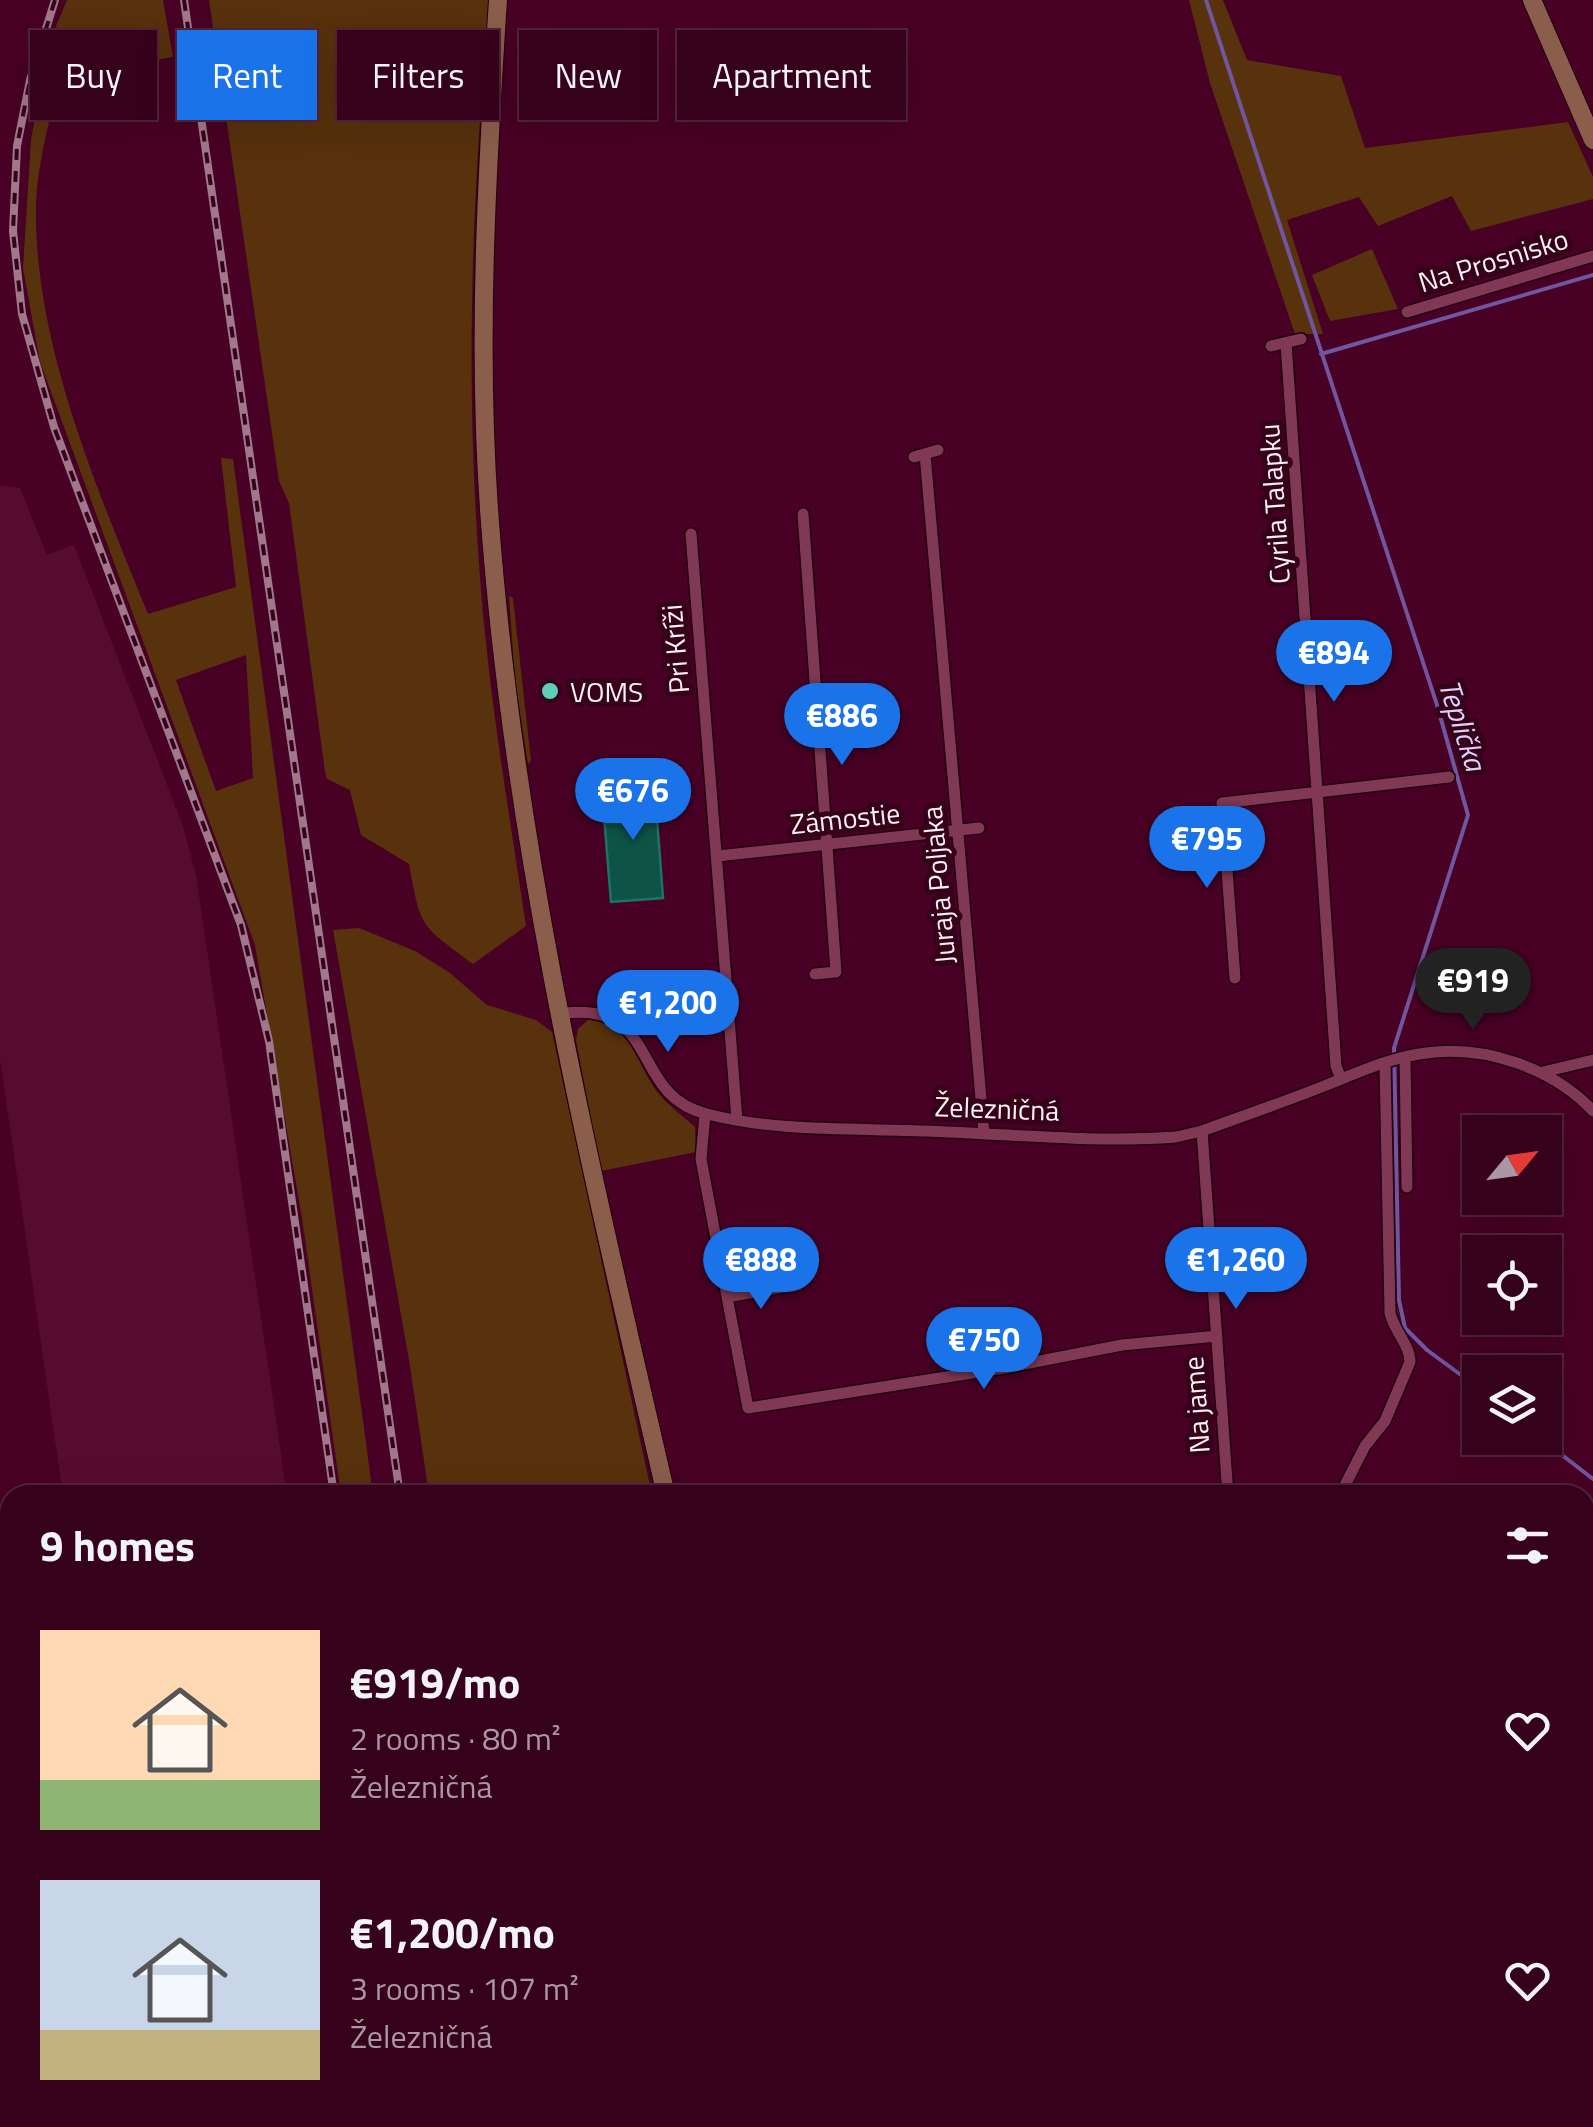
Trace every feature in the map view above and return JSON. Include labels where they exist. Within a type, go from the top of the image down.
[{"type":"main road","points":[[498,0],[484,278],[488,506],[514,757],[556,1014],[664,1485]]},
{"type":"main road","points":[[1532,0],[1593,140]]},
{"type":"street","name":"Na Prosnisko","points":[[1407,312],[1593,256]]},
{"type":"street","points":[[1271,346],[1300,340]]},
{"type":"street","name":"Cyrila Talapku","points":[[1286,343],[1336,1066],[1342,1080]]},
{"type":"street","name":"Juraja Poljaka","points":[[926,454],[984,1133]]},
{"type":"street","points":[[802,514],[836,972],[815,974]]},
{"type":"street","name":"Pri Kríži","points":[[691,534],[737,1120]]},
{"type":"street","points":[[1235,978],[1222,803],[1450,777]]},
{"type":"street","name":"Zámostie","points":[[717,856],[978,828]]},
{"type":"street","name":"Železničná","points":[[556,1014],[593,1010],[618,1020],[637,1040],[663,1086],[690,1108],[705,1114],[737,1120],[984,1133],[1149,1139],[1202,1131],[1395,1060],[1455,1052],[1488,1056],[1543,1072],[1593,1060]]},
{"type":"street","points":[[1395,1060],[1407,1187]]},
{"type":"street","points":[[1345,1485],[1365,1446],[1386,1421],[1410,1362],[1410,1354],[1396,1334],[1390,1314],[1395,1060]]},
{"type":"street","points":[[1543,1072],[1576,1093],[1593,1111]]},
{"type":"street","points":[[705,1114],[701,1159],[748,1408],[1004,1368],[1122,1345],[1217,1336]]},
{"type":"street","name":"Na jame","points":[[1202,1131],[1227,1485]]},
{"type":"street","points":[[727,1297],[788,1286]]},
{"type":"shaded area","points":[[67,0],[163,0],[173,57],[157,60],[157,30],[54,30]]},
{"type":"shaded area","points":[[209,0],[490,0],[488,30],[337,30],[337,120],[481,120],[472,282],[475,493],[487,654],[526,926],[473,964],[426,924],[409,864],[361,835],[350,790],[327,779],[325,772],[289,503],[279,481],[226,120],[317,120],[317,30],[213,30]]},
{"type":"shaded area","points":[[1189,0],[1223,0],[1247,60],[1341,76],[1365,148],[1568,122],[1593,177],[1593,199],[1471,231],[1452,196],[1378,226],[1359,197],[1287,220],[1323,334],[1295,334],[1210,83]]},
{"type":"shaded area","points":[[35,120],[49,120],[36,211],[46,314],[90,468],[148,614],[236,587],[221,458],[233,459],[372,1485],[340,1485],[302,1218],[255,945],[40,362],[23,268]],"holes":[[[246,655],[253,778],[216,791],[176,680]]]},
{"type":"shaded area","points":[[1372,249],[1398,309],[1330,321],[1312,275]]},
{"type":"shaded area","points":[[0,485],[20,488],[47,555],[74,545],[183,826],[196,875],[286,1485],[62,1485],[0,1059]]},
{"type":"shaded area","points":[[509,596],[513,598],[531,761],[528,764],[515,680]]},
{"type":"shaded area","points":[[359,928],[415,951],[450,973],[487,1005],[536,1020],[552,1032],[650,1485],[428,1485],[333,930]]},
{"type":"shaded area","points":[[589,1019],[604,1022],[624,1037],[659,1094],[695,1127],[696,1152],[601,1171],[576,1040],[578,1029]]},
{"type":"building","points":[[654,779],[663,898],[611,902],[602,791],[635,789],[634,780]]},
{"type":"waterway","name":"Teplička","points":[[1206,0],[1437,705],[1468,815],[1394,1048],[1399,1300],[1405,1328],[1462,1376]]},
{"type":"waterway","points":[[1321,354],[1593,275]]},
{"type":"waterway","name":"Teplička","points":[[1562,1455],[1593,1479]]},
{"type":"railway","points":[[55,0],[30,80],[17,146],[13,231],[22,314],[54,427],[241,925],[269,1041],[333,1485]]},
{"type":"railway","points":[[184,0],[399,1485]]},
{"type":"place","name":"VOMS","points":[[550,691]]}]
